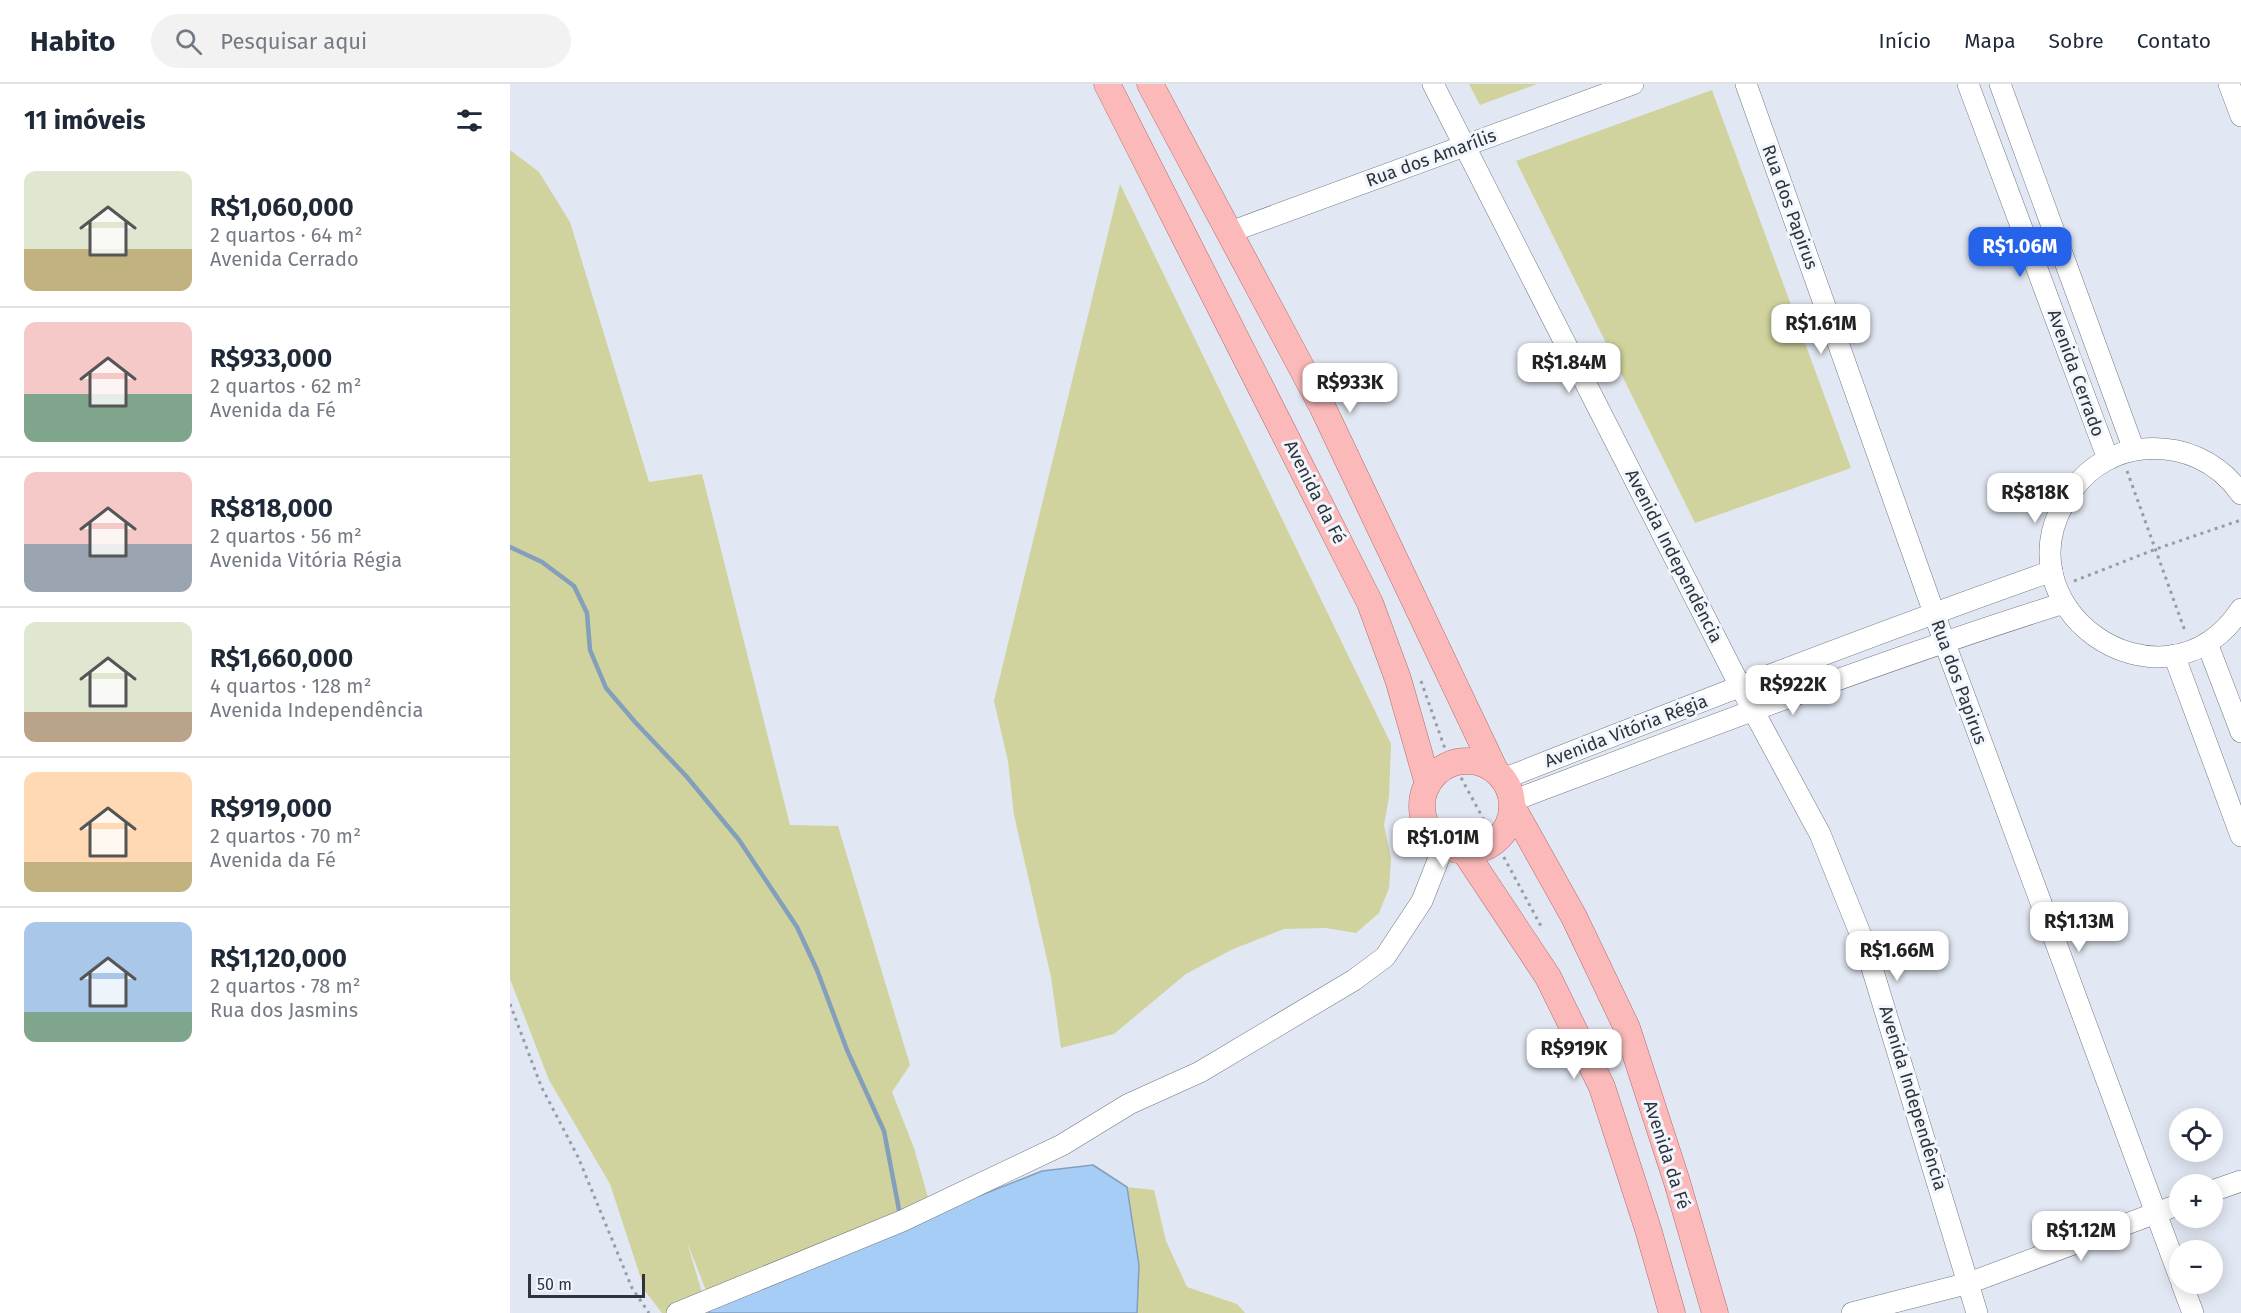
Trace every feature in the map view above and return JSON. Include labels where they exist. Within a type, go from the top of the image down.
[{"type":"main road","name":"Avenida da Fé","points":[[1107,84],[1370,603],[1398,679],[1428,784]]},
{"type":"main road","name":"Avenida da Fé","points":[[1150,84],[1322,406],[1506,790],[1574,917],[1626,1028],[1677,1182],[1715,1313]]},
{"type":"main road","points":[[1455,849],[1477,851],[1498,840],[1510,820],[1506,790],[1484,764],[1471,761],[1458,762],[1446,766],[1436,774],[1428,784],[1423,797],[1422,811],[1426,825],[1433,836],[1455,849],[1548,976],[1602,1087],[1648,1229],[1672,1313]]},
{"type":"street","name":"Avenida Independência","points":[[1433,84],[1740,686],[1820,834],[1866,948],[1977,1313]]},
{"type":"street","name":"Rua dos Amarílis","points":[[1230,232],[1633,84]]},
{"type":"street","name":"Rua dos Papirus","points":[[1746,84],[1944,641],[2169,1251]]},
{"type":"street","name":"Avenida Cerrado","points":[[1968,84],[2108,459]]},
{"type":"street","name":"Avenida Cerrado","points":[[2000,84],[2134,450]]},
{"type":"street","points":[[2229,84],[2241,116]]},
{"type":"street","points":[[2241,494],[2232,482],[2212,464],[2188,453],[2161,448],[2134,450],[2108,459],[2078,482],[2058,515],[2052,543],[2052,571],[2064,603],[2083,629],[2110,647],[2141,656],[2174,655],[2207,643],[2232,622],[2241,609]]},
{"type":"street","name":"Avenida Vitória Régia","points":[[1506,790],[1740,686],[2052,571]]},
{"type":"street","name":"Avenida Vitória Régia","points":[[1506,790],[1754,709],[1944,641],[2064,603]]},
{"type":"street","points":[[2207,643],[2241,732]]},
{"type":"street","points":[[2174,655],[2241,836]]},
{"type":"street","points":[[677,1313],[902,1221],[1062,1145],[1129,1104],[1200,1072],[1354,980],[1385,957],[1455,849]]},
{"type":"street","points":[[2223,1187],[2241,1181]]},
{"type":"street","points":[[1852,1313],[1969,1283],[2169,1208]]},
{"type":"street","points":[[2186,1294],[2193,1313]]},
{"type":"path","points":[[510,1004],[541,1086],[578,1156],[632,1288],[649,1313]]},
{"type":"green space","points":[[1469,84],[1537,84],[1480,105]]},
{"type":"green space","points":[[1712,90],[1851,468],[1695,523],[1516,161]]},
{"type":"green space","points":[[510,150],[539,172],[570,222],[649,482],[702,474],[790,825],[838,826],[910,1065],[892,1092],[914,1148],[929,1201],[707,1293],[687,1242],[708,1313],[662,1313],[645,1291],[610,1184],[549,1080],[510,979]]},
{"type":"green space","points":[[1120,184],[1391,744],[1389,797],[1384,825],[1391,858],[1389,888],[1379,913],[1356,933],[1326,928],[1284,929],[1231,950],[1186,974],[1114,1034],[1061,1048],[1051,977],[1014,815],[1008,761],[994,701]]},
{"type":"green space","points":[[1127,1187],[1154,1190],[1166,1241],[1187,1287],[1237,1304],[1245,1313],[1137,1313],[1139,1265]]},
{"type":"water","points":[[1093,1165],[1127,1187],[1139,1265],[1137,1313],[709,1313],[707,1304],[1042,1171]]},
{"type":"waterway","points":[[510,547],[542,562],[574,586],[587,613],[590,650],[606,688],[687,777],[739,840],[797,927],[817,970],[847,1050],[884,1131],[900,1215]]}]
